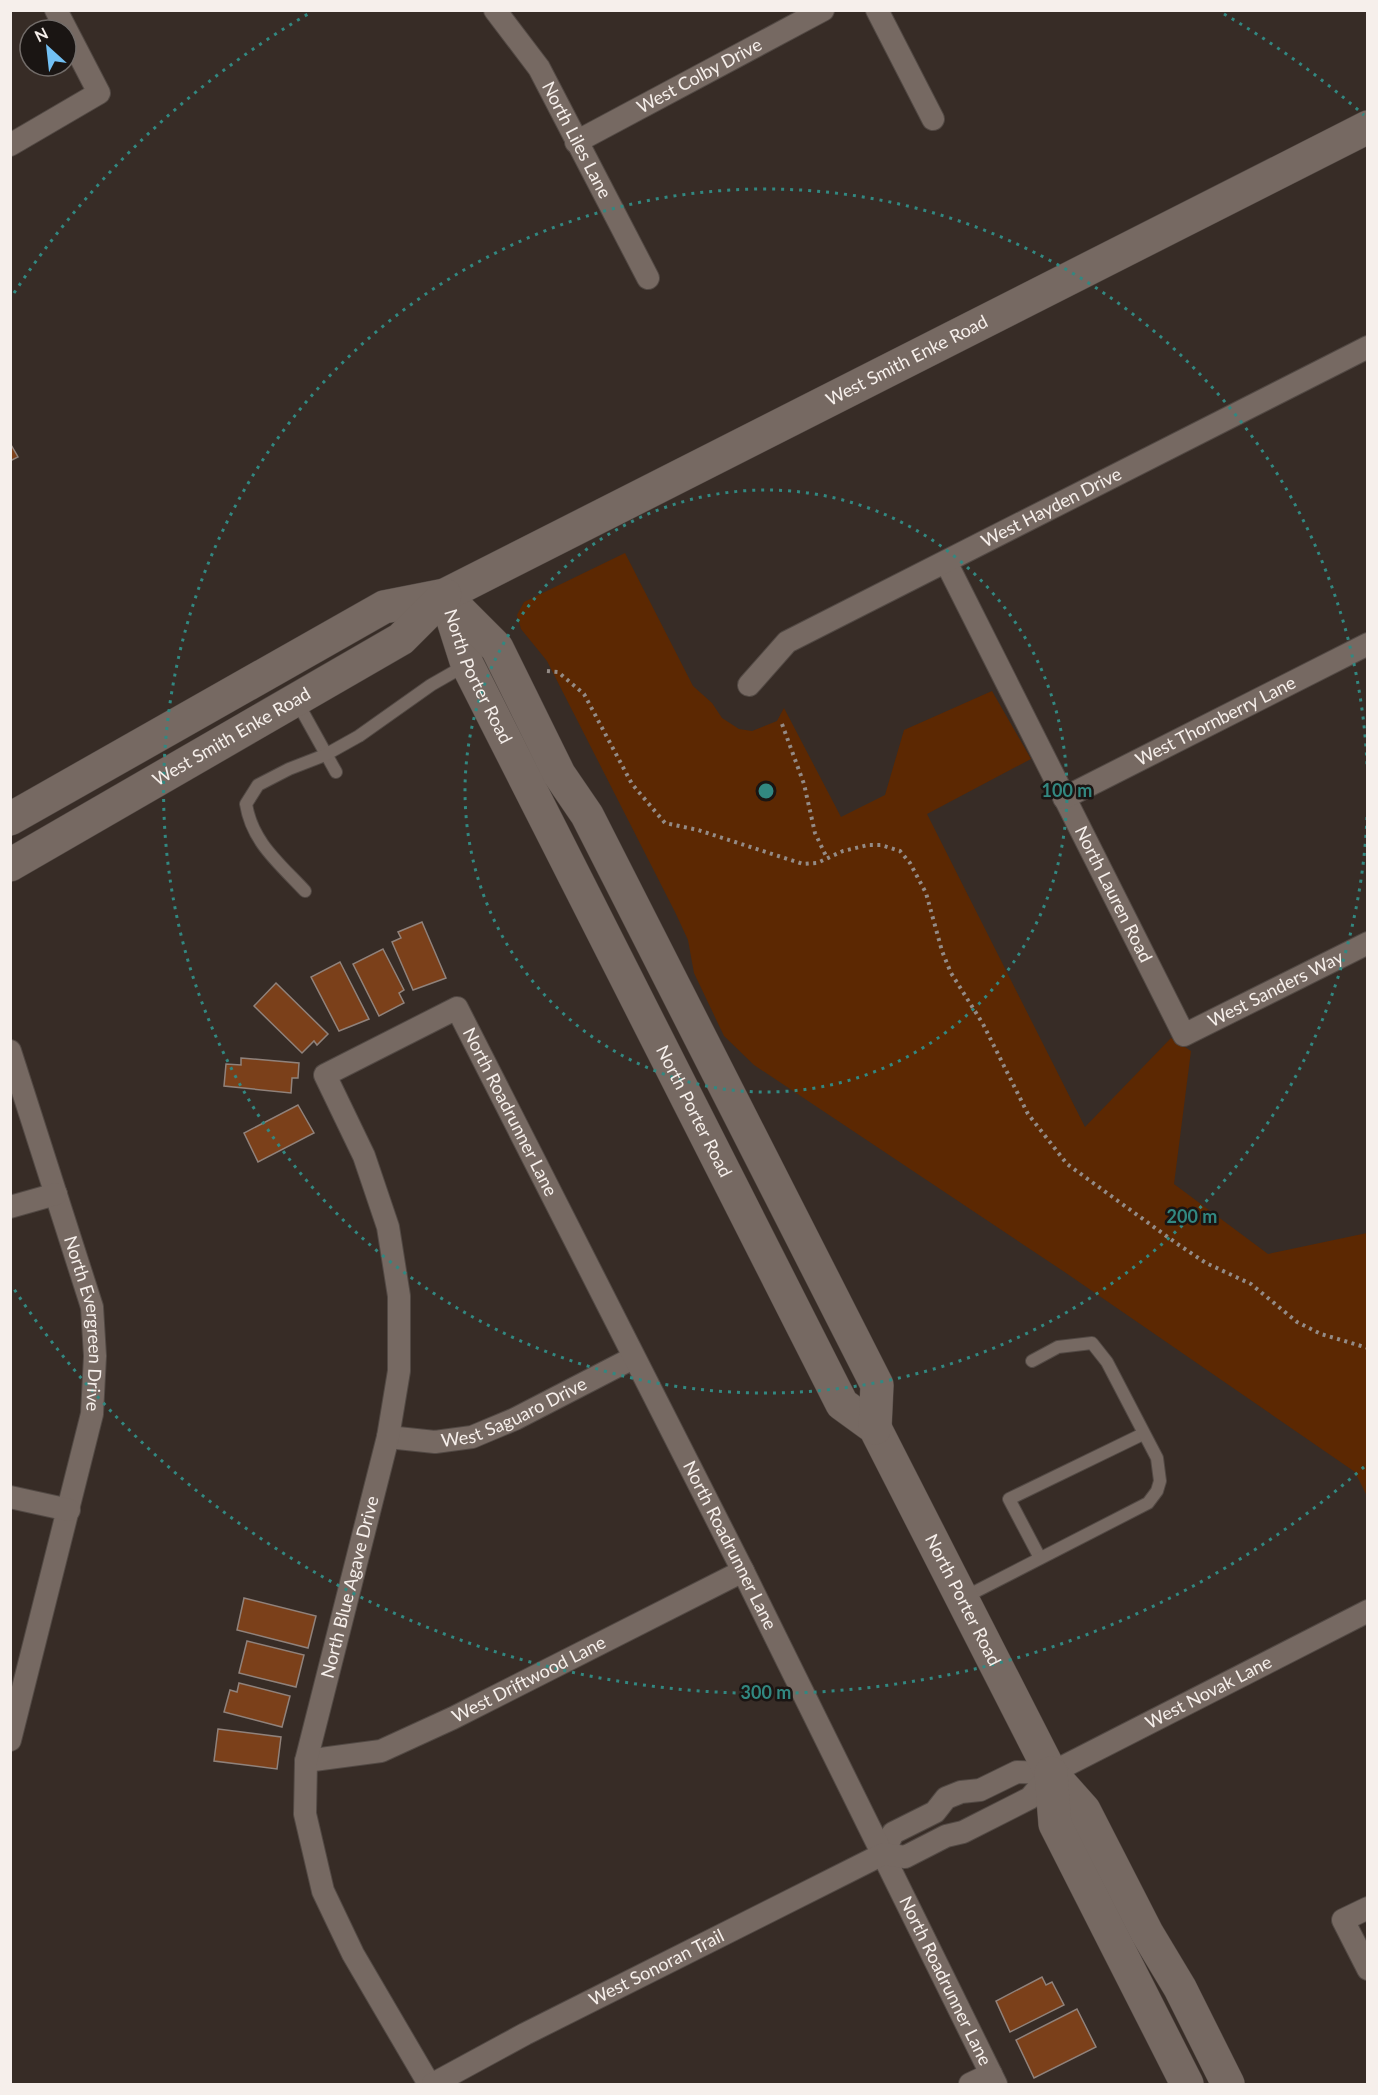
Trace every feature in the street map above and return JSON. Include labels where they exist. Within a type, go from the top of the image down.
[{"type":"street","points":[[10,145],[99,93],[56,10]]},
{"type":"street","name":"North Liles Lane","points":[[495,10],[539,68],[648,278]]},
{"type":"street","name":"West Colby Drive","points":[[576,142],[823,10]]},
{"type":"street","points":[[877,10],[933,119]]},
{"type":"street","name":"West Smith Enke Road","points":[[10,819],[384,607],[445,595],[1368,127]]},
{"type":"street","name":"West Hayden Drive","points":[[749,685],[788,642],[1368,348]]},
{"type":"street","name":"North Lauren Road","points":[[946,562],[1184,1035]]},
{"type":"street","name":"West Smith Enke Road","points":[[10,865],[401,639],[445,595]]},
{"type":"street","name":"North Porter Road","points":[[445,595],[467,664],[842,1404],[875,1428],[1051,1773],[1084,1810],[1147,1933],[1180,1988],[1228,2085]]},
{"type":"street","name":"North Porter Road","points":[[445,595],[497,648],[559,774],[587,814],[877,1385],[875,1428]]},
{"type":"street","name":"West Thornberry Lane","points":[[1064,798],[1368,644]]},
{"type":"street","name":"West Sanders Way","points":[[1184,1035],[1368,943]]},
{"type":"street","name":"North Blue Agave Drive","points":[[431,2085],[354,1954],[324,1891],[305,1814],[306,1761],[388,1437],[399,1371],[399,1296],[388,1227],[364,1156],[325,1075],[457,1008]]},
{"type":"street","name":"North Roadrunner Lane","points":[[457,1008],[633,1358],[743,1570],[994,2079]]},
{"type":"street","name":"North Evergreen Drive","points":[[10,1051],[92,1306],[95,1356],[92,1414],[10,1740]]},
{"type":"street","points":[[10,1207],[56,1194]]},
{"type":"street","name":"West Saguaro Drive","points":[[388,1437],[435,1442],[472,1437],[515,1419],[633,1358]]},
{"type":"street","points":[[10,1497],[69,1510]]},
{"type":"street","name":"West Driftwood Lane","points":[[306,1761],[381,1751],[453,1718],[743,1570]]},
{"type":"street","name":"West Novak Lane","points":[[1051,1773],[1368,1611]]},
{"type":"street","name":"West Sonoran Trail","points":[[883,1854],[893,1833],[935,1812],[946,1798],[961,1792],[980,1790],[1017,1772],[1051,1773]]},
{"type":"street","name":"North Porter Road","points":[[1051,1773],[1056,1824],[1187,2085]]},
{"type":"street","name":"West Sonoran Trail","points":[[431,2085],[525,2034],[883,1854],[905,1857],[946,1836],[963,1832],[1030,1798],[1051,1773]]},
{"type":"street","points":[[1368,1908],[1343,1920],[1368,1969]]},
{"type":"street","points":[[970,2085],[994,2079]]},
{"type":"lane","points":[[305,891],[262,844],[249,824],[246,804],[258,785],[289,769],[325,755],[359,736],[430,685],[467,664]]},
{"type":"lane","points":[[295,699],[336,772]]},
{"type":"lane","points":[[962,1598],[1149,1503],[1157,1491],[1160,1480],[1157,1458],[1107,1362],[1092,1343],[1058,1347],[1032,1361]]},
{"type":"lane","points":[[1040,1558],[1009,1498],[1143,1434]]},
{"type":"path","points":[[547,671],[558,672],[584,694],[632,784],[665,823],[698,830],[803,864],[817,863],[843,850],[881,845],[900,850],[910,862],[926,892],[942,951],[951,973],[983,1024],[1028,1114],[1067,1164],[1206,1263],[1251,1284],[1297,1322],[1321,1334],[1368,1348]]},
{"type":"path","points":[[782,724],[804,784],[815,833],[827,858]]},
{"type":"shaded area","points":[[625,553],[693,686],[712,703],[722,718],[739,729],[752,731],[777,721],[784,708],[841,817],[885,795],[904,730],[992,691],[1031,759],[927,814],[1085,1127],[1171,1038],[1191,1051],[1174,1184],[1268,1254],[1367,1233],[1367,1496],[1355,1472],[1066,1273],[754,1065],[724,1036],[694,973],[688,940],[675,912],[547,661],[521,629],[517,615],[524,602]]},
{"type":"building","points":[[10,443],[18,457],[10,461]]},
{"type":"building","points":[[422,922],[446,978],[413,990],[392,942],[401,938],[398,932]]},
{"type":"building","points":[[383,949],[404,990],[399,993],[404,1003],[379,1016],[353,964]]},
{"type":"building","points":[[340,962],[369,1019],[339,1031],[311,977]]},
{"type":"building","points":[[276,983],[328,1034],[317,1045],[314,1041],[302,1053],[254,1006]]},
{"type":"building","points":[[241,1058],[299,1063],[298,1078],[292,1078],[291,1093],[224,1086],[226,1064],[241,1065]]},
{"type":"building","points":[[298,1105],[314,1133],[258,1162],[244,1133]]},
{"type":"building","points":[[244,1598],[316,1616],[308,1648],[237,1630]]},
{"type":"building","points":[[247,1641],[304,1655],[296,1687],[239,1673]]},
{"type":"building","points":[[239,1683],[290,1696],[282,1727],[224,1712],[230,1690],[237,1692]]},
{"type":"building","points":[[218,1729],[281,1737],[277,1769],[214,1761]]},
{"type":"building","points":[[1042,1977],[1046,1985],[1052,1982],[1064,2005],[1010,2032],[996,2001]]},
{"type":"building","points":[[1077,2009],[1096,2047],[1034,2078],[1016,2040]]}]
